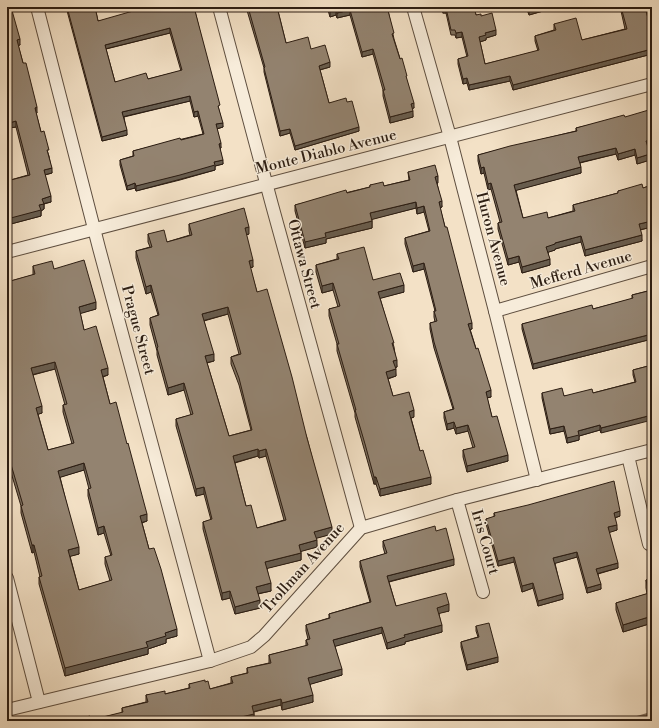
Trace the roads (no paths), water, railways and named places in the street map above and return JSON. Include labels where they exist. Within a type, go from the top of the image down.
[{"type":"street","name":"Prague Street","points":[[36,7],[210,661]]},
{"type":"street","name":"Ottawa Street","points":[[219,7],[361,528]]},
{"type":"street","name":"Huron Avenue","points":[[413,7],[450,137],[537,480]]},
{"type":"street","name":"Monte Diablo Avenue","points":[[7,252],[652,84]]},
{"type":"street","name":"Mefferd Avenue","points":[[495,311],[652,266]]},
{"type":"street","name":"Trollman Avenue","points":[[7,710],[210,661],[237,653],[251,646],[264,636],[361,528],[457,500],[652,450]]},
{"type":"street","points":[[628,456],[649,544]]},
{"type":"street","name":"Iris Court","points":[[457,500],[483,592]]},
{"type":"street","points":[[7,578],[40,702]]},
{"type":"waterway","points":[[628,721],[652,714]]}]
